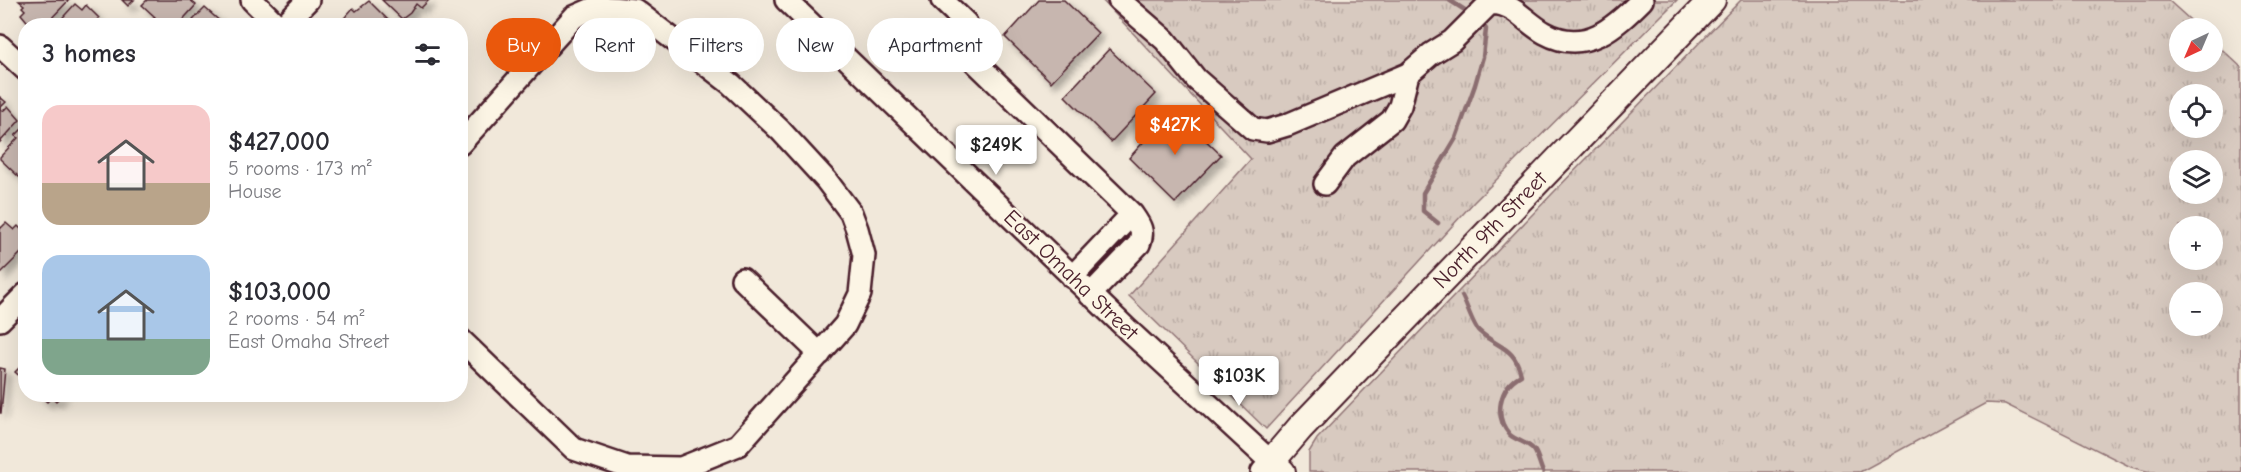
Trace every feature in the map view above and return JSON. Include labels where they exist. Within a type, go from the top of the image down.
[{"type":"main road","name":"North 9th Street","points":[[1271,469],[1300,428],[1712,0]]},
{"type":"street","points":[[252,0],[270,18]]},
{"type":"street","points":[[291,18],[308,0]]},
{"type":"street","name":"East Omaha Street","points":[[786,0],[1271,469]]},
{"type":"street","points":[[942,0],[966,23],[975,62],[1132,214],[1141,227],[1142,238],[1139,244],[1090,295]]},
{"type":"street","points":[[1119,0],[1165,39],[1196,79],[1253,129],[1260,131],[1287,125],[1408,74],[1431,54],[1452,41],[1489,4],[1501,2],[1545,33],[1570,41],[1584,41],[1598,37],[1610,29],[1642,0]]},
{"type":"street","points":[[468,135],[574,17],[597,7],[638,5],[741,93],[800,150],[851,213],[864,255],[860,294],[845,325],[738,445],[681,468],[627,468],[574,449],[468,347]]},
{"type":"street","points":[[0,46],[18,63]]},
{"type":"street","points":[[1325,184],[1345,157],[1392,120],[1400,106],[1408,74]]},
{"type":"street","points":[[1072,277],[1132,214]]},
{"type":"street","points":[[1100,249],[1118,266]]},
{"type":"street","points":[[742,279],[820,354]]},
{"type":"street","points":[[0,320],[18,302]]},
{"type":"green space","points":[[1102,0],[1677,0],[1474,202],[1266,429],[1129,296],[1251,159]]},
{"type":"green space","points":[[1741,0],[2168,0],[2188,18],[2169,18],[2169,72],[2223,72],[2223,50],[2241,67],[2241,472],[2150,472],[2131,467],[2005,404],[1986,403],[1860,472],[1309,472],[1309,452],[1317,439]]},
{"type":"building","points":[[69,0],[52,18],[24,18],[21,14],[25,10],[22,7],[24,5],[19,1]]},
{"type":"building","points":[[122,0],[134,0],[128,6]]},
{"type":"building","points":[[147,0],[190,0],[196,5],[184,18],[154,18],[142,5]]},
{"type":"building","points":[[382,0],[429,0],[421,8],[416,4],[410,13],[401,18]]},
{"type":"building","points":[[1039,0],[1064,0],[1098,33],[1051,82],[1005,37]]},
{"type":"building","points":[[369,1],[386,18],[344,18],[353,8],[356,11]]},
{"type":"building","points":[[75,4],[82,10],[86,5],[99,18],[62,18]]},
{"type":"building","points":[[205,8],[216,18],[195,18]]},
{"type":"building","points":[[1109,49],[1156,94],[1111,142],[1065,96]]},
{"type":"building","points":[[0,97],[6,102],[0,108]]},
{"type":"building","points":[[8,106],[18,118],[18,122],[0,142],[0,108],[3,111]]},
{"type":"building","points":[[1173,109],[1221,155],[1175,203],[1129,158]]},
{"type":"building","points":[[18,138],[18,176],[0,159]]},
{"type":"building","points":[[6,223],[14,230],[18,226],[18,256],[0,274],[0,227]]},
{"type":"building","points":[[0,368],[5,369],[1,413],[0,413]]},
{"type":"waterway","points":[[1449,0],[1468,12]]},
{"type":"waterway","points":[[1438,223],[1423,211],[1423,193],[1456,138],[1475,85],[1483,57],[1486,29],[1482,22]]},
{"type":"waterway","points":[[1462,296],[1477,328],[1510,353],[1518,365],[1521,375],[1503,394],[1501,419],[1510,435],[1534,450],[1543,472]]}]
